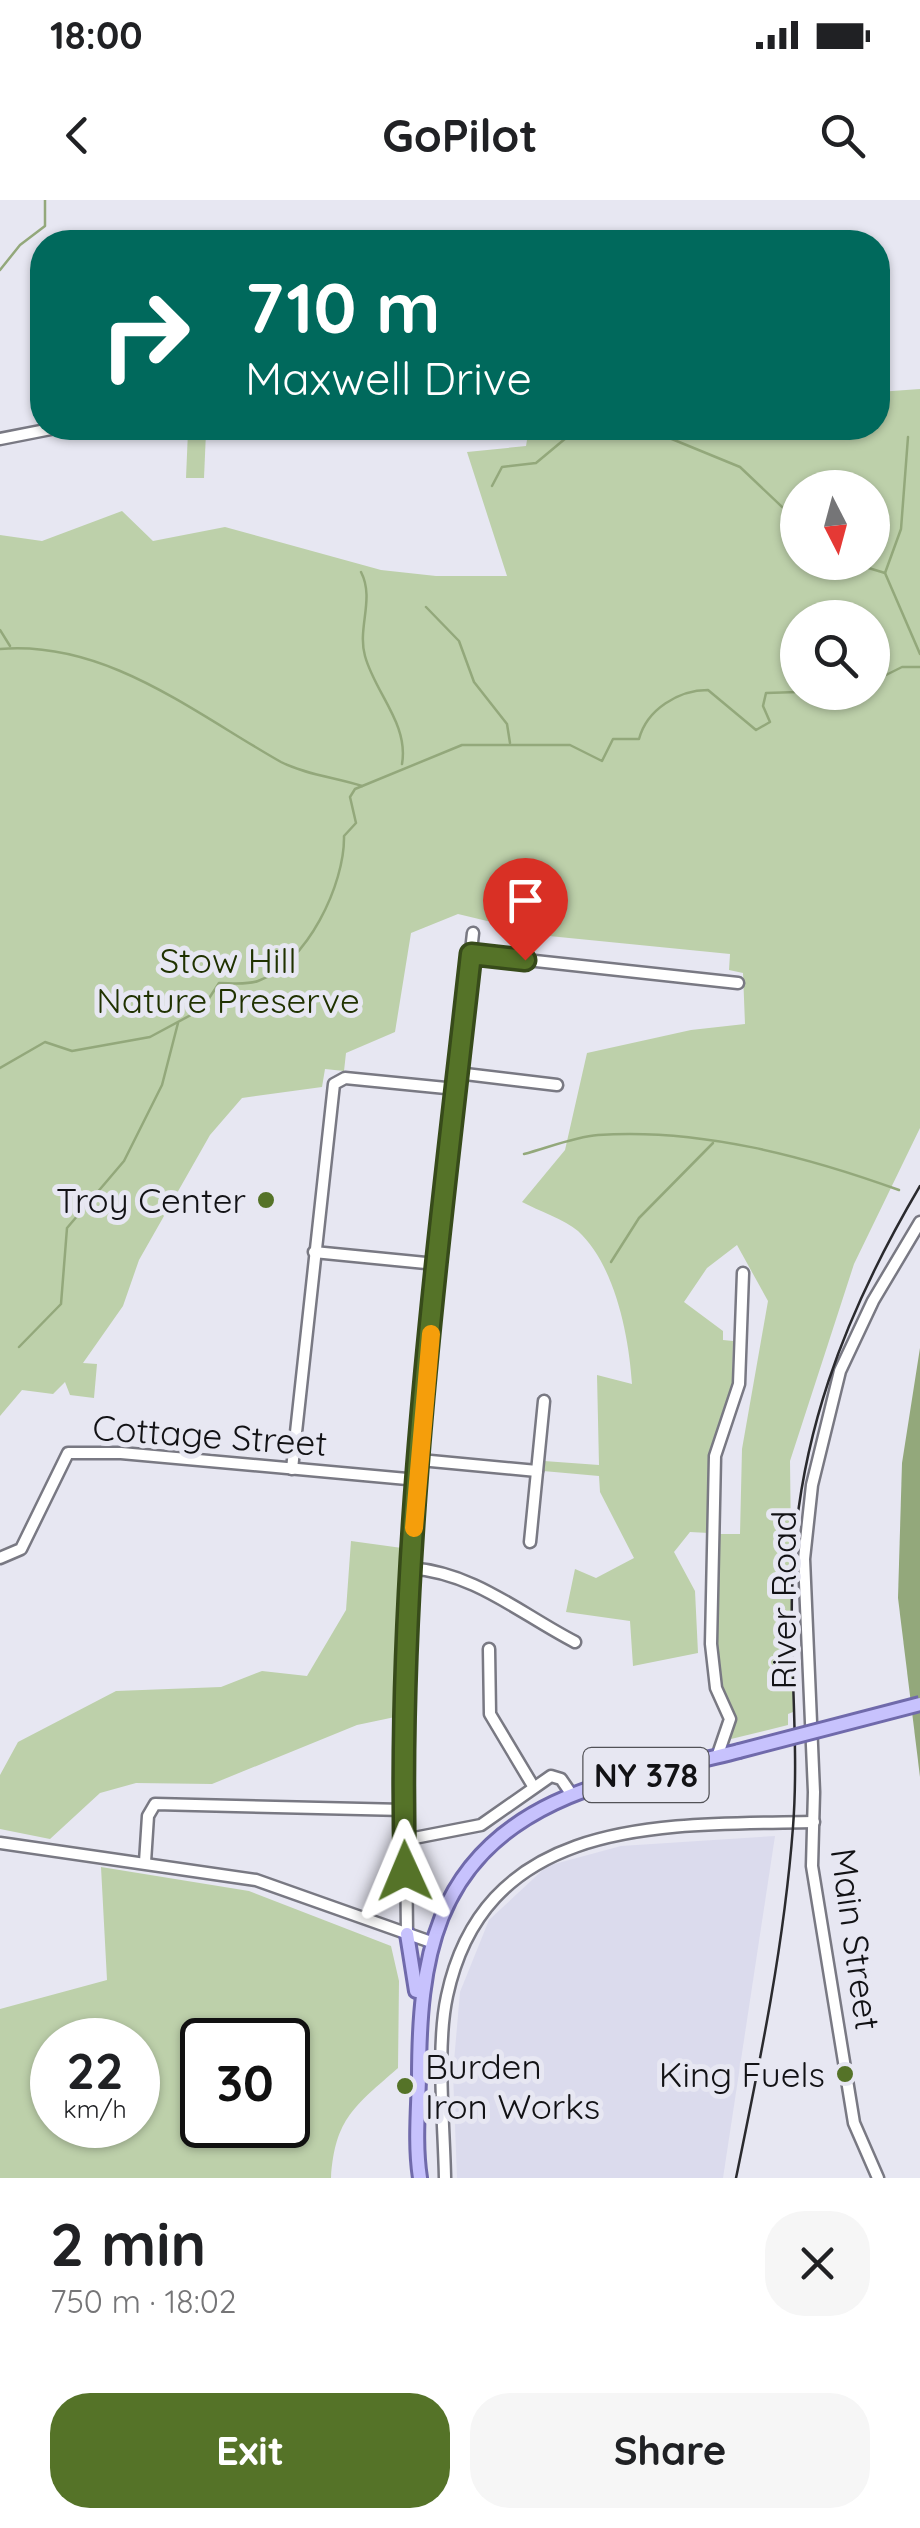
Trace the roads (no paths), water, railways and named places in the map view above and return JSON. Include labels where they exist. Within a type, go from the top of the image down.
[{"type":"main road","name":"NY 378","points":[[417,2174],[419,2010],[431,1942],[449,1903],[480,1858],[524,1820],[572,1796],[920,1704]]},
{"type":"main road","points":[[408,1934],[419,2010]]},
{"type":"street","points":[[0,438],[30,433]]},
{"type":"street","points":[[408,1934],[404,1659],[436,1264],[473,933]]},
{"type":"street","points":[[471,954],[738,983]]},
{"type":"street","points":[[458,1073],[557,1085]]},
{"type":"street","points":[[292,1468],[333,1088],[340,1079],[456,1090]]},
{"type":"street","name":"River Road","points":[[814,1822],[803,1582],[812,1485],[840,1371],[873,1302],[920,1222]]},
{"type":"street","points":[[314,1252],[436,1264]]},
{"type":"street","points":[[717,1757],[730,1719],[716,1688],[712,1644],[715,1456],[738,1384],[744,1274]]},
{"type":"street","points":[[530,1542],[544,1402]]},
{"type":"street","name":"Cottage Street","points":[[0,1558],[22,1549],[68,1454],[86,1450],[418,1480]]},
{"type":"street","points":[[420,1460],[537,1471]]},
{"type":"street","points":[[410,1568],[436,1570],[489,1589],[575,1642]]},
{"type":"street","points":[[489,1649],[490,1714],[533,1786]]},
{"type":"street","points":[[404,1840],[480,1825],[533,1786],[557,1776],[572,1796]]},
{"type":"street","points":[[146,1862],[150,1808],[169,1802],[404,1810]]},
{"type":"street","points":[[444,2178],[447,1997],[471,1930],[506,1885],[542,1858],[605,1838],[814,1822]]},
{"type":"street","name":"Main Street","points":[[814,1822],[812,1866],[854,2122],[878,2178]]},
{"type":"street","points":[[0,1843],[256,1880],[431,1942]]},
{"type":"waterway","points":[[40,230],[45,226],[45,200]]},
{"type":"waterway","points":[[0,270],[30,237]]},
{"type":"waterway","points":[[890,559],[901,529],[908,437]]},
{"type":"waterway","points":[[492,486],[502,467],[536,463],[564,440]]},
{"type":"waterway","points":[[674,440],[740,467],[780,505]]},
{"type":"waterway","points":[[361,572],[366,593],[365,656],[401,735],[402,764]]},
{"type":"waterway","points":[[888,580],[920,654]]},
{"type":"waterway","points":[[426,607],[459,641],[474,682],[507,724],[510,743]]},
{"type":"waterway","points":[[0,630],[10,646]]},
{"type":"waterway","points":[[0,649],[39,649],[113,668],[182,702],[281,762],[362,786]]},
{"type":"waterway","points":[[890,673],[902,667],[920,667]]},
{"type":"waterway","points":[[0,1068],[45,1042],[72,1051],[150,1037],[202,1009],[219,983],[254,982],[276,972],[307,940],[330,898],[343,855],[344,836],[356,823],[350,797],[355,789],[462,745],[570,745],[602,761],[613,739],[639,739],[657,710],[697,691],[708,690],[756,730],[770,722],[763,706],[766,693],[780,693]]},
{"type":"waterway","points":[[19,1347],[61,1304],[67,1228],[124,1161],[162,1085],[178,1023]]},
{"type":"waterway","points":[[524,1154],[598,1135],[674,1136],[789,1156],[899,1190]]},
{"type":"waterway","points":[[611,1262],[639,1218],[713,1143]]},
{"type":"railway","points":[[736,2178],[770,2003],[789,1871],[795,1768],[792,1592],[803,1483],[814,1431],[847,1331],[920,1186]]},
{"type":"place","name":"Troy Center","points":[[266,1200]]},
{"type":"place","name":"King Fuels","points":[[845,2074]]},
{"type":"place","name":"Burden Iron Works","points":[[405,2086]]},
{"type":"park label","name":"Stow Hill Nature Preserve","points":[[228,980]]}]
